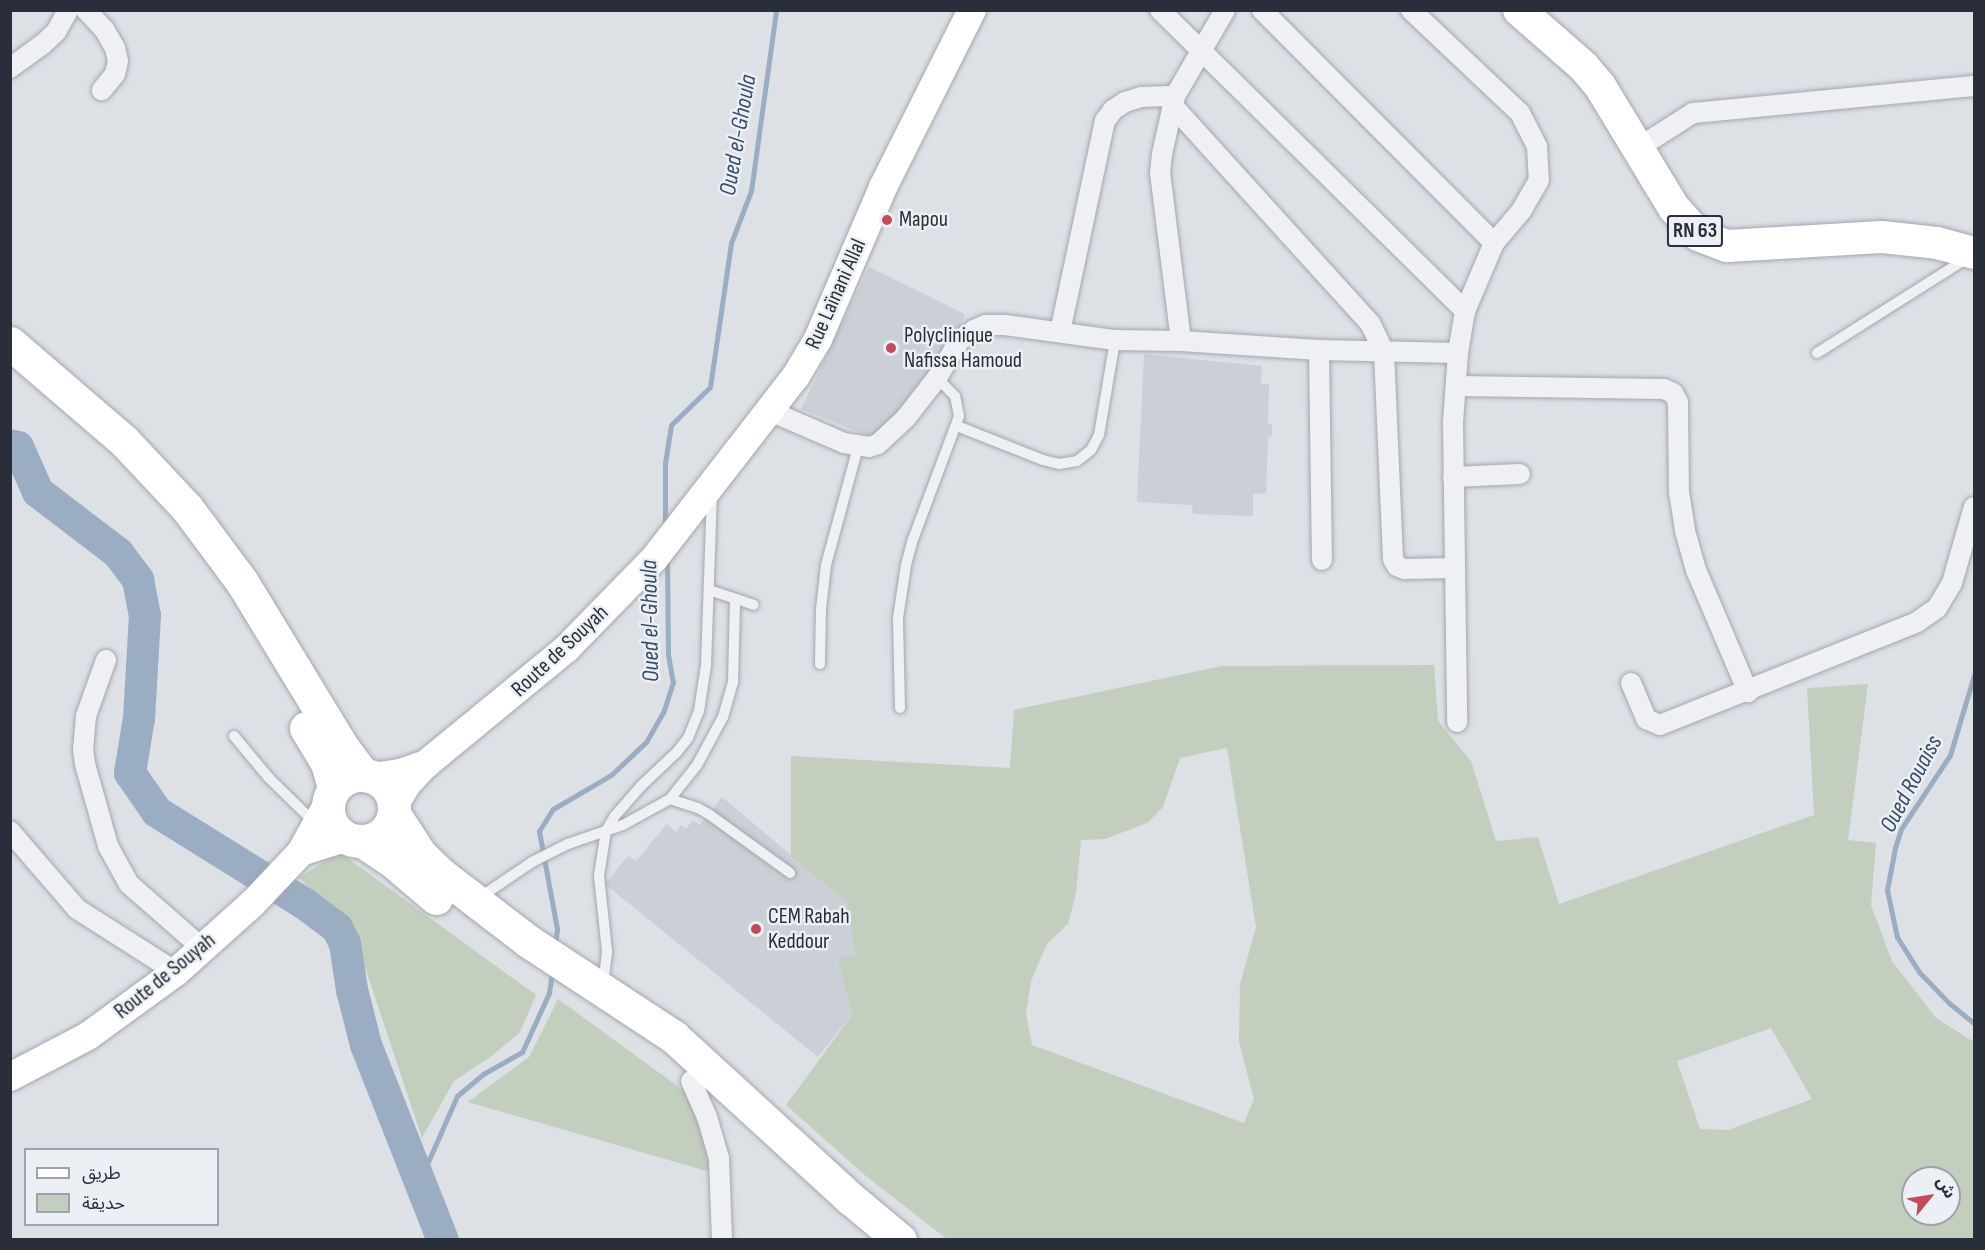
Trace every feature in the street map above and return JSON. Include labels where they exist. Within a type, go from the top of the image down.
[{"type":"highway","points":[[10,343],[124,441],[187,508],[242,582],[343,748],[346,807],[380,836],[391,823],[394,810]]},
{"type":"highway","points":[[10,368],[109,454],[198,556],[238,615],[320,752],[346,807],[391,860],[463,919],[521,948],[655,1023],[692,1052],[851,1199],[900,1239]]},
{"type":"highway","points":[[346,807],[388,788],[394,810],[420,854],[521,948]]},
{"type":"highway","points":[[585,985],[636,1035],[691,1081],[863,1239]]},
{"type":"main road","name":"Rue Laïnani Allal","points":[[682,524],[712,481],[796,376],[818,339],[883,187],[972,10]]},
{"type":"main road","name":"RN 63","points":[[1519,10],[1592,76],[1679,215],[1698,235],[1727,246],[1882,237],[1937,243],[1974,253]]},
{"type":"main road","name":"Route de Souyah","points":[[394,810],[408,783],[426,764],[567,648],[654,559],[682,524]]},
{"type":"main road","name":"Route de Souyah","points":[[10,1077],[88,1036],[176,972],[253,903],[346,807],[400,773],[426,764]]},
{"type":"street","points":[[10,68],[56,32],[68,10]]},
{"type":"street","points":[[86,10],[104,29],[115,48],[118,61],[115,74],[102,90]]},
{"type":"street","points":[[1160,10],[1465,310]]},
{"type":"street","points":[[1181,341],[1160,173],[1174,100],[1225,10]]},
{"type":"street","points":[[1262,10],[1494,243]]},
{"type":"street","points":[[1411,10],[1520,113],[1537,146],[1539,180],[1522,210],[1494,243],[1465,310],[1458,352],[1453,477],[1457,722]]},
{"type":"street","points":[[1638,148],[1693,113],[1974,86]]},
{"type":"street","points":[[1060,332],[1105,121],[1113,110],[1125,102],[1141,97],[1174,100],[1370,323],[1384,352],[1394,559],[1397,566],[1404,569],[1454,568]]},
{"type":"street","points":[[770,411],[858,447],[869,447],[887,437],[937,378],[959,341],[980,327],[1005,325],[1115,340],[1181,341],[1319,350],[1458,352]]},
{"type":"street","points":[[1319,350],[1322,560]]},
{"type":"street","points":[[1456,386],[1664,389],[1673,393],[1678,402],[1679,492],[1685,531],[1696,570],[1748,692]]},
{"type":"street","points":[[1453,477],[1520,474]]},
{"type":"street","points":[[1631,683],[1646,719],[1660,725],[1891,635],[1917,622],[1937,608],[1952,583],[1974,507]]},
{"type":"street","points":[[106,660],[86,716],[83,749],[108,846],[120,872],[140,896],[202,948]]},
{"type":"street","points":[[10,831],[77,909],[176,972]]},
{"type":"street","points":[[691,1081],[707,1117],[719,1158],[722,1239]]},
{"type":"lane","points":[[1817,353],[1974,253]]},
{"type":"lane","points":[[957,426],[1043,460],[1059,464],[1077,461],[1091,450],[1099,435],[1115,340]]},
{"type":"lane","points":[[900,708],[898,618],[906,565],[912,542],[957,426],[959,405],[950,390],[937,378]]},
{"type":"lane","points":[[820,664],[821,609],[826,565],[858,447]]},
{"type":"lane","points":[[585,985],[607,951],[599,876],[606,831],[614,817],[641,786],[677,752],[694,725],[704,684],[712,481]]},
{"type":"lane","points":[[709,590],[754,605]]},
{"type":"lane","points":[[473,902],[532,862],[568,844],[650,812],[670,799],[697,765],[723,717],[733,683],[735,599]]},
{"type":"lane","points":[[234,736],[269,778],[346,807]]},
{"type":"lane","points":[[670,799],[698,808],[710,815],[790,873]]},
{"type":"shaded area","name":"Polyclinique Nafissa Hamoud","points":[[869,267],[965,314],[938,381],[874,438],[801,409]]},
{"type":"shaded area","points":[[1144,354],[1262,366],[1261,384],[1269,384],[1268,423],[1272,424],[1272,436],[1268,437],[1266,493],[1253,494],[1253,516],[1193,514],[1192,505],[1137,502]]},
{"type":"shaded area","name":"CEM Rabah Keddour","points":[[722,797],[847,902],[855,955],[837,959],[852,1014],[818,1057],[605,884],[628,856],[636,861],[667,824],[676,832],[681,825],[686,829],[693,820],[700,825]]},
{"type":"green space","points":[[1434,665],[1438,721],[1471,761],[1496,841],[1538,837],[1559,904],[1814,815],[1807,688],[1868,684],[1848,840],[1876,843],[1871,905],[1892,961],[1936,1018],[1974,1042],[1974,1239],[947,1239],[867,1177],[786,1105],[852,1015],[837,958],[855,955],[847,902],[791,856],[791,756],[1010,768],[1014,710],[1222,666]],"holes":[[[1227,748],[1256,927],[1240,984],[1239,1042],[1254,1099],[1244,1123],[1032,1045],[1026,1013],[1031,981],[1047,944],[1068,924],[1076,893],[1081,840],[1105,839],[1147,823],[1163,807],[1180,758]],[[1771,1028],[1812,1099],[1728,1130],[1700,1129],[1677,1061]]]},
{"type":"green space","points":[[339,852],[536,995],[520,1032],[493,1055],[454,1081],[422,1138],[352,928],[299,878]]},
{"type":"green space","points":[[558,999],[687,1093],[702,1132],[710,1172],[468,1102],[529,1057]]},
{"type":"waterway","name":"Oued el-Ghoula","points":[[665,528],[665,463],[671,425],[710,387],[731,243],[751,191],[776,10]]},
{"type":"waterway","points":[[10,445],[18,447],[38,492],[118,553],[138,580],[145,615],[139,718],[130,773],[157,812],[305,904],[337,928],[345,944],[352,990],[366,1045],[443,1240]]},
{"type":"waterway","name":"Oued el-Ghoula","points":[[555,947],[557,929],[539,831],[553,809],[611,775],[646,742],[663,713],[673,683],[668,654],[667,558]]},
{"type":"waterway","name":"Oued Rouaiss","points":[[1974,675],[1950,755],[1901,829],[1887,890],[1897,937],[1919,972],[1949,1003],[1974,1023]]},
{"type":"waterway","name":"Oued el-Ghoula","points":[[420,1180],[457,1096],[483,1074],[522,1052],[549,993],[552,971]]},
{"type":"place","name":"Mapou","points":[[887,220]]},
{"type":"place","name":"Polyclinique Nafissa Hamoud","points":[[891,348]]},
{"type":"place","name":"CEM Rabah Keddour","points":[[756,929]]}]
